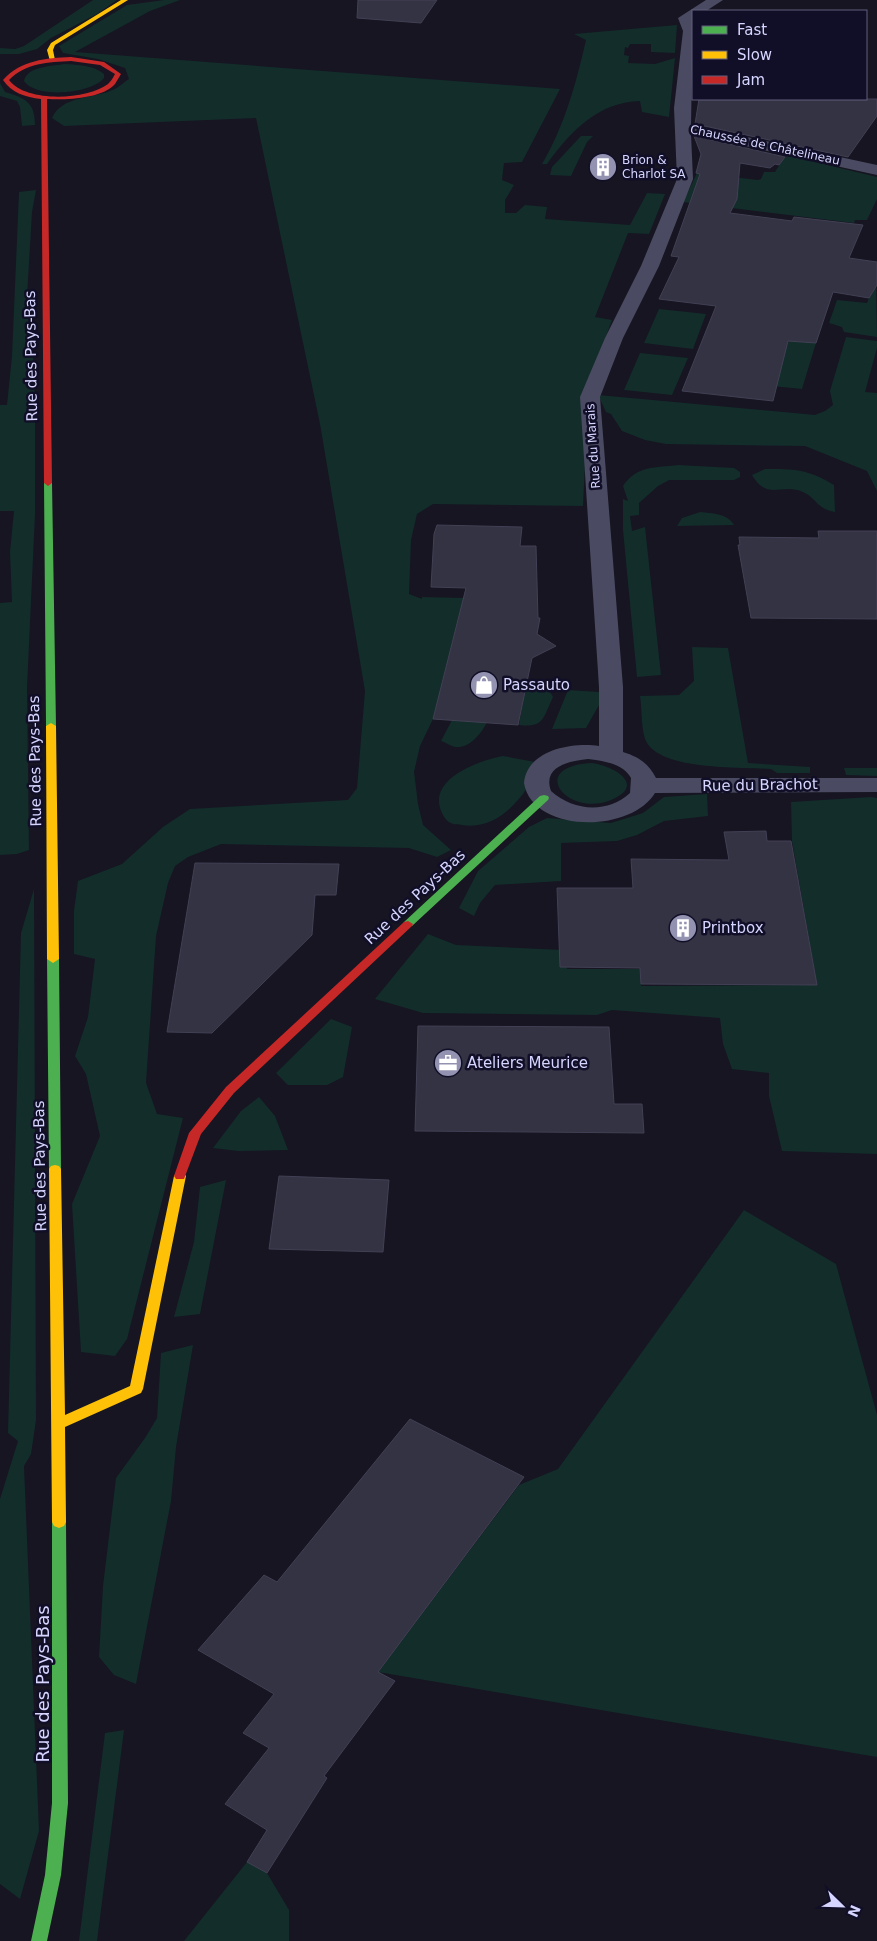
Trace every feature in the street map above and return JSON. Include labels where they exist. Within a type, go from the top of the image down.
[{"type":"street","points":[[52,60],[50,50],[53,44],[125,0]]},
{"type":"street","points":[[699,10],[716,0]]},
{"type":"street","name":"Chaussée de Châtelineau","points":[[692,14],[685,18],[690,31],[682,108],[683,128],[877,170]]},
{"type":"street","points":[[71,59],[103,63],[113,68],[118,74],[117,80],[110,86],[90,94],[63,97],[44,97],[16,91],[8,86],[6,80],[10,74],[20,68],[52,60],[71,59]]},
{"type":"street","name":"Rue des Pays-Bas","points":[[38,1941],[53,1875],[60,1803],[58,1424],[44,97]]},
{"type":"street","name":"Rue du Marais","points":[[610,754],[611,687],[590,397],[614,338],[650,266],[684,179],[683,128]]},
{"type":"street","points":[[588,752],[610,754],[629,763],[638,770],[644,786],[642,795],[634,802],[611,813],[580,814],[566,811],[544,798],[537,789],[536,780],[539,771],[547,763],[572,753],[588,752]]},
{"type":"street","name":"Rue du Brachot","points":[[644,786],[877,785]]},
{"type":"street","name":"Rue des Pays-Bas","points":[[58,1424],[136,1389],[177,1186],[195,1133],[230,1090],[245,1075],[544,798]]},
{"type":"green space","points":[[93,0],[117,0],[97,14],[51,38],[37,49],[19,54],[0,54],[0,48],[15,49],[24,46]]},
{"type":"green space","points":[[164,0],[180,0],[150,11],[75,52],[560,89],[522,162],[504,163],[502,180],[514,185],[505,200],[505,213],[516,213],[525,205],[547,207],[545,219],[630,225],[647,193],[665,194],[649,234],[628,233],[595,317],[612,320],[585,393],[583,506],[433,504],[417,514],[411,540],[409,594],[422,599],[422,597],[507,599],[500,615],[460,612],[433,719],[420,746],[414,772],[423,825],[451,850],[437,857],[409,848],[221,844],[188,857],[175,866],[168,883],[156,936],[146,1083],[157,1114],[183,1118],[127,1339],[115,1356],[81,1352],[72,1204],[100,1136],[86,1074],[75,1056],[88,1017],[95,959],[74,954],[74,911],[78,881],[122,864],[163,827],[190,809],[348,800],[357,788],[365,691],[320,424],[256,118],[64,126],[52,118],[62,106],[69,102],[113,90],[129,79],[125,68],[98,59],[63,53],[59,46],[127,5]]},
{"type":"green space","points":[[677,25],[675,53],[651,52],[651,44],[630,44],[628,48],[625,47],[624,55],[629,56],[628,63],[655,64],[675,58],[669,117],[642,112],[640,101],[611,107],[598,113],[575,130],[547,164],[542,164],[557,134],[574,88],[586,40],[574,34]]},
{"type":"green space","points":[[65,64],[95,69],[104,74],[104,78],[88,88],[64,92],[40,90],[30,87],[24,81],[30,72],[48,66]]},
{"type":"green space","points":[[0,83],[5,92],[18,96],[28,102],[35,117],[35,125],[22,126],[20,107],[17,101],[0,96]]},
{"type":"green space","points":[[581,136],[593,136],[587,142],[571,176],[550,175],[552,167]]},
{"type":"green space","points":[[786,155],[877,177],[877,199],[867,220],[855,220],[854,223],[683,202],[697,173],[758,180],[761,179],[764,172],[775,172]]},
{"type":"green space","points":[[36,190],[32,212],[27,297],[31,315],[35,398],[35,514],[27,688],[29,850],[17,854],[0,855],[0,603],[12,602],[10,552],[14,511],[0,511],[0,405],[7,405],[12,356],[19,192]]},
{"type":"green space","points":[[876,280],[877,337],[844,332],[842,327],[829,323],[837,300],[867,303]]},
{"type":"green space","points":[[659,309],[706,314],[693,349],[644,343]]},
{"type":"green space","points":[[846,337],[877,341],[877,348],[865,392],[877,393],[877,491],[867,471],[805,446],[666,444],[645,440],[622,431],[611,414],[606,412],[598,395],[815,415],[833,405],[830,391]]},
{"type":"green space","points":[[789,341],[816,343],[802,389],[752,384],[770,346],[786,348]]},
{"type":"green space","points":[[640,353],[688,358],[672,395],[624,390]]},
{"type":"green space","points":[[678,465],[734,468],[740,472],[740,477],[734,480],[669,480],[658,486],[639,503],[639,515],[630,516],[632,531],[645,527],[661,675],[637,677],[623,530],[623,499],[628,501],[623,486],[628,479],[640,471],[654,467]]},
{"type":"green space","points":[[765,469],[801,471],[834,485],[835,512],[820,506],[803,492],[764,488],[752,475]]},
{"type":"green space","points":[[700,512],[724,516],[734,525],[677,526],[682,518]]},
{"type":"green space","points":[[692,647],[728,648],[748,763],[810,767],[810,773],[777,773],[771,769],[701,765],[666,757],[653,749],[645,739],[640,696],[679,695],[694,681]]},
{"type":"green space","points":[[525,688],[549,690],[553,697],[542,720],[527,726],[519,725]]},
{"type":"green space","points":[[568,690],[599,692],[603,698],[586,728],[552,729]]},
{"type":"green space","points":[[452,720],[487,722],[479,735],[471,742],[461,747],[456,747],[441,741]]},
{"type":"green space","points":[[503,756],[535,762],[527,787],[511,808],[497,819],[481,825],[452,824],[447,821],[440,808],[439,797],[443,787],[450,779],[471,766]]},
{"type":"green space","points":[[592,763],[609,768],[623,777],[627,782],[626,788],[621,794],[611,800],[595,804],[580,802],[568,797],[560,789],[557,781],[561,773],[572,766]]},
{"type":"green space","points":[[844,768],[877,768],[877,776],[846,775]]},
{"type":"green space","points":[[707,794],[708,816],[664,821],[637,835],[617,841],[561,843],[561,881],[495,885],[480,903],[474,916],[459,908],[478,871],[529,827],[547,818],[611,823],[643,813],[664,797]]},
{"type":"green space","points":[[877,798],[877,1154],[782,1151],[769,1096],[769,1073],[732,1069],[723,1044],[720,1018],[612,1010],[597,1015],[423,1013],[375,999],[428,934],[456,945],[563,950],[567,969],[644,969],[641,986],[817,985],[792,841],[791,802]]},
{"type":"green space","points":[[34,889],[36,1420],[31,1454],[24,1466],[39,1831],[20,1899],[0,1884],[0,1499],[18,1441],[8,1433],[21,933]]},
{"type":"green space","points":[[331,1019],[352,1027],[343,1077],[327,1085],[288,1085],[276,1073]]},
{"type":"green space","points":[[259,1097],[275,1116],[288,1150],[238,1151],[213,1148],[241,1111]]},
{"type":"green space","points":[[226,1180],[200,1314],[174,1317],[194,1242],[200,1187]]},
{"type":"green space","points":[[744,1210],[836,1264],[877,1415],[877,1757],[378,1672],[519,1485],[558,1469]]},
{"type":"green space","points":[[193,1345],[176,1447],[171,1501],[136,1684],[114,1675],[99,1657],[103,1586],[116,1478],[157,1418],[161,1353]]},
{"type":"green space","points":[[124,1730],[97,1941],[79,1941],[105,1733]]},
{"type":"green space","points":[[247,1862],[267,1873],[289,1910],[289,1941],[184,1941]]},
{"type":"building","points":[[358,0],[437,0],[421,23],[357,18]]},
{"type":"building","points":[[877,99],[877,116],[848,157],[695,124],[699,100]]},
{"type":"building","points":[[694,136],[785,157],[779,165],[775,164],[770,168],[740,163],[737,199],[730,213],[792,221],[794,217],[863,225],[849,258],[877,262],[877,285],[869,298],[833,292],[816,343],[788,341],[773,401],[682,391],[716,306],[659,299],[679,257],[671,256],[700,174],[696,173],[701,154]]},
{"type":"building","points":[[437,525],[522,527],[520,546],[536,546],[538,618],[540,618],[537,634],[556,646],[532,658],[518,725],[433,719],[466,588],[431,587],[434,534]]},
{"type":"building","points":[[818,531],[877,531],[877,619],[751,618],[738,545],[740,545],[739,537],[819,538]]},
{"type":"building","name":"Printbox","points":[[766,831],[767,841],[791,841],[817,985],[641,984],[640,968],[560,967],[557,888],[633,888],[631,859],[729,860],[724,832]]},
{"type":"building","points":[[195,863],[339,864],[336,895],[315,895],[312,935],[212,1033],[167,1032]]},
{"type":"building","points":[[418,1026],[609,1027],[614,1104],[642,1104],[644,1133],[415,1131]]},
{"type":"building","points":[[279,1176],[389,1180],[383,1252],[269,1249]]},
{"type":"building","points":[[410,1419],[524,1477],[378,1672],[395,1681],[324,1776],[327,1778],[267,1873],[247,1862],[267,1830],[225,1804],[269,1748],[243,1733],[274,1694],[198,1650],[264,1575],[277,1582]]},
{"type":"traffic: fast","points":[[48,483],[51,726]]},
{"type":"traffic: fast","points":[[408,924],[544,798]]},
{"type":"traffic: fast","points":[[53,959],[55,1169]]},
{"type":"traffic: fast","points":[[39,1941],[53,1875],[60,1803],[59,1522]]},
{"type":"traffic: slow","points":[[52,60],[50,50],[53,44],[125,0]]},
{"type":"traffic: slow","points":[[51,726],[53,959]]},
{"type":"traffic: slow","points":[[55,1169],[59,1522]]},
{"type":"traffic: slow","points":[[58,1424],[136,1389],[180,1176]]},
{"type":"traffic: jam","points":[[71,59],[102,63],[118,74],[112,84],[103,89],[91,94],[63,98],[49,98],[23,93],[13,88],[6,80],[20,68],[36,62],[71,59]]},
{"type":"traffic: jam","points":[[44,97],[48,483]]},
{"type":"traffic: jam","points":[[180,1176],[195,1133],[230,1090],[408,924]]},
{"type":"place","name":"Brion & Charlot SA","points":[[603,167]]},
{"type":"place","name":"Passauto","points":[[484,685]]},
{"type":"place","name":"Printbox","points":[[683,928]]},
{"type":"place","name":"Ateliers Meurice","points":[[448,1063]]}]
